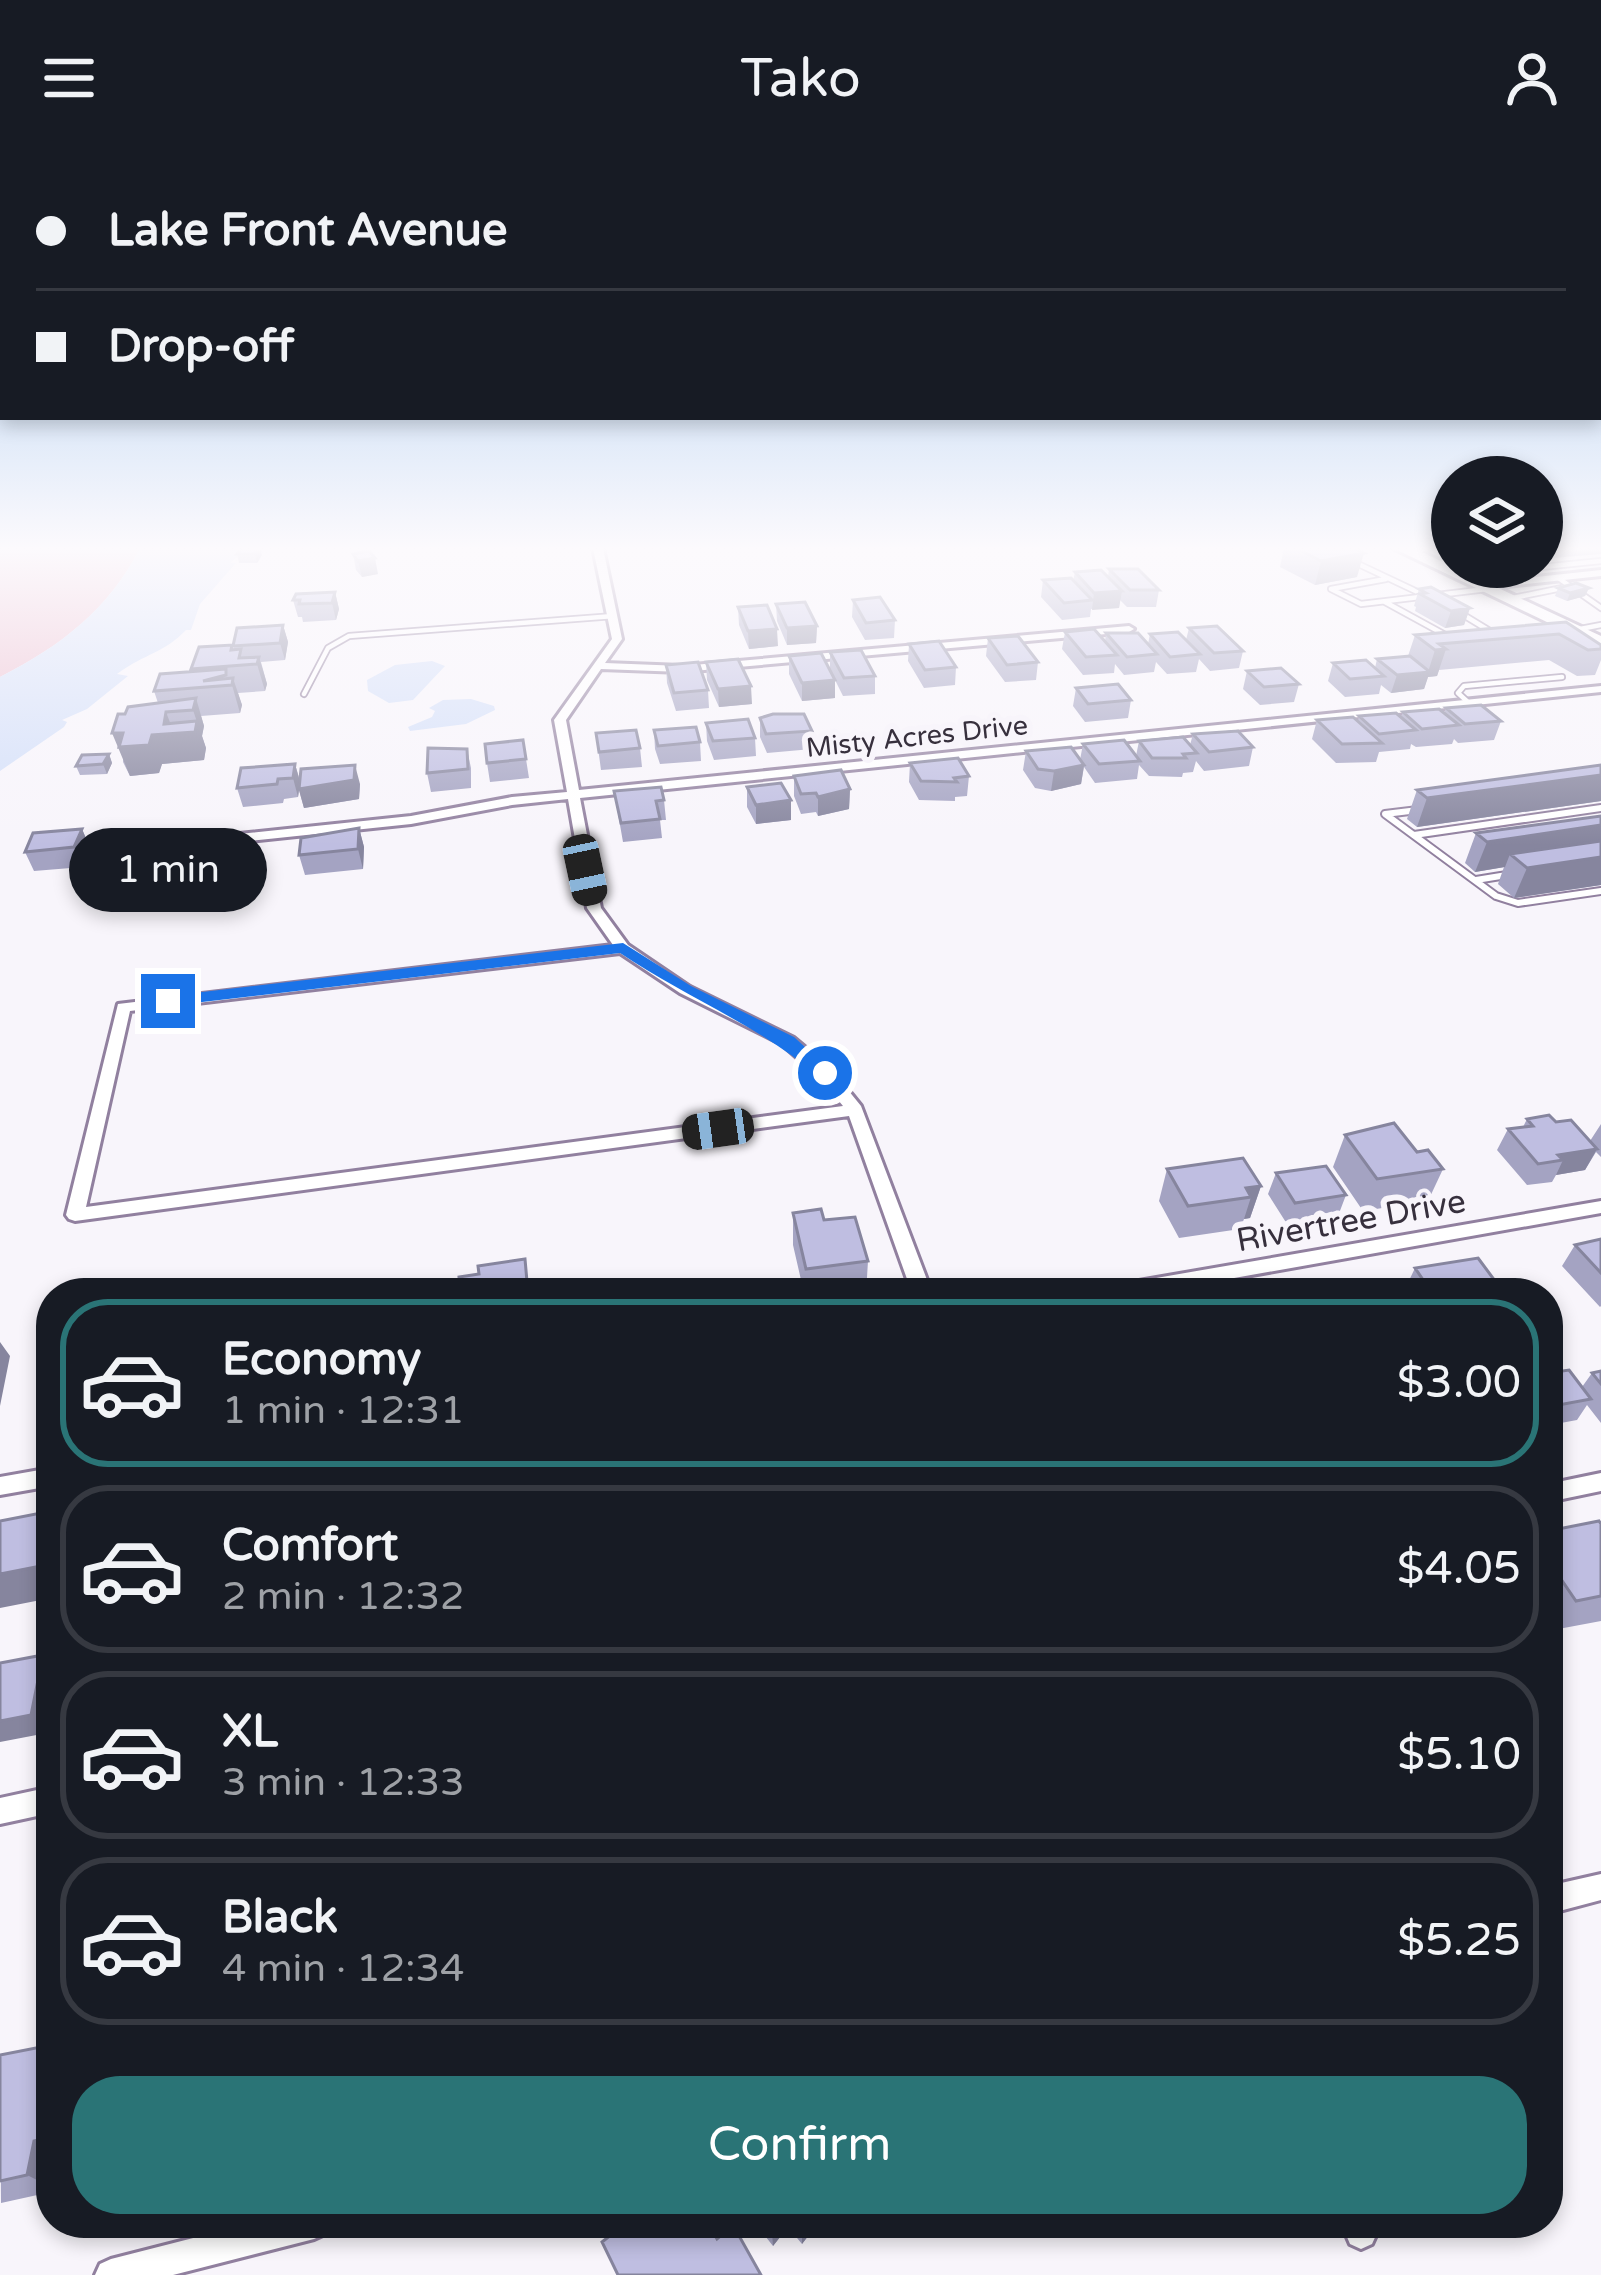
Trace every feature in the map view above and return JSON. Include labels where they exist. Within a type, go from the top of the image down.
[{"type":"street","points":[[612,647],[560,719],[570,795],[594,908],[623,948],[685,990],[788,1041],[825,1073],[855,1110],[917,1278]]},
{"type":"street","points":[[599,666],[682,669],[929,647]]},
{"type":"street","name":"Misty Acres Drive","points":[[239,838],[411,820],[570,795],[1601,688]]},
{"type":"street","points":[[623,948],[123,1006],[75,1215],[855,1110]]},
{"type":"street","name":"Rivertree Drive","points":[[1197,1278],[1601,1208]]},
{"type":"street","points":[[0,1486],[36,1480]]},
{"type":"street","points":[[1563,1490],[1601,1482]]},
{"type":"street","points":[[0,1810],[36,1803]]},
{"type":"street","points":[[1563,1896],[1601,1886]]},
{"type":"street","points":[[110,2275],[255,2238]]},
{"type":"lane","points":[[304,694],[330,647]]},
{"type":"lane","points":[[1470,704],[1458,693],[1464,686],[1562,677]]},
{"type":"lane","points":[[1433,808],[1385,814],[1496,896],[1518,902],[1601,891]]},
{"type":"lane","points":[[1414,835],[1601,808]]},
{"type":"lane","points":[[1445,858],[1468,855]]},
{"type":"lane","points":[[1474,880],[1517,873]]},
{"type":"shaded area","points":[[0,647],[50,647],[43,652],[0,677]]},
{"type":"water","points":[[50,647],[165,647],[117,674],[128,676],[87,709],[62,720],[67,722],[64,727],[0,771],[0,677]]},
{"type":"water","points":[[432,661],[445,666],[413,700],[389,703],[368,691],[367,680],[395,665]]},
{"type":"water","points":[[471,699],[495,710],[466,724],[410,731],[408,727],[432,717],[435,711],[429,708],[443,700]]},
{"type":"building","points":[[199,647],[232,647],[241,649],[239,658],[259,657],[257,664],[191,669]]},
{"type":"building","points":[[911,647],[943,647],[956,667],[925,670]]},
{"type":"building","points":[[994,647],[1026,647],[1038,662],[1007,665]]},
{"type":"building","points":[[1078,647],[1110,647],[1117,655],[1086,657]]},
{"type":"building","points":[[1118,647],[1151,647],[1157,654],[1127,657]]},
{"type":"building","points":[[1161,647],[1193,647],[1200,654],[1170,657]]},
{"type":"building","points":[[1208,647],[1243,651],[1214,653]]},
{"type":"building","points":[[861,650],[875,676],[844,678],[830,652]]},
{"type":"building","points":[[821,653],[835,680],[802,683],[789,656]]},
{"type":"building","points":[[1410,656],[1430,672],[1397,675],[1377,659]]},
{"type":"building","points":[[738,659],[751,686],[718,689],[706,662]]},
{"type":"building","points":[[1366,660],[1384,676],[1350,679],[1333,663]]},
{"type":"building","points":[[698,662],[708,690],[674,693],[666,665]]},
{"type":"building","points":[[1281,668],[1299,684],[1264,687],[1247,671]]},
{"type":"building","points":[[226,669],[226,675],[203,681],[233,678],[232,685],[154,691],[160,674]]},
{"type":"building","points":[[1118,684],[1131,700],[1088,704],[1076,688]]},
{"type":"building","points":[[196,698],[193,710],[166,712],[164,724],[197,721],[195,732],[152,735],[149,745],[119,747],[123,733],[112,733],[118,714],[125,714],[128,707]]},
{"type":"building","points":[[1481,705],[1501,721],[1465,724],[1446,708]]},
{"type":"building","points":[[1439,709],[1459,725],[1422,729],[1403,712]]},
{"type":"building","points":[[1396,713],[1416,730],[1379,734],[1359,716]]},
{"type":"building","points":[[804,714],[812,731],[766,734],[760,718]]},
{"type":"building","points":[[1353,717],[1382,743],[1342,744],[1317,720]]},
{"type":"building","points":[[748,719],[755,738],[713,741],[706,723]]},
{"type":"building","points":[[696,727],[700,742],[658,746],[654,730]]},
{"type":"building","points":[[636,730],[640,748],[599,752],[596,733]]},
{"type":"building","points":[[1238,731],[1253,747],[1209,752],[1193,734]]},
{"type":"building","points":[[1183,737],[1197,753],[1183,754],[1186,758],[1152,758],[1139,741]]},
{"type":"building","points":[[523,740],[526,759],[487,763],[485,744]]},
{"type":"building","points":[[1124,740],[1140,761],[1099,764],[1083,744]]},
{"type":"building","points":[[1071,747],[1084,765],[1054,771],[1038,769],[1026,751]]},
{"type":"building","points":[[428,748],[467,749],[468,769],[427,773]]},
{"type":"building","points":[[109,754],[103,764],[76,766],[82,755]]},
{"type":"building","points":[[958,758],[969,776],[954,778],[957,782],[921,781],[910,763]]},
{"type":"building","points":[[295,764],[293,778],[237,788],[241,768]]},
{"type":"building","points":[[355,765],[354,780],[299,789],[301,769]]},
{"type":"building","points":[[1601,765],[1601,775],[1427,798],[1417,790]]},
{"type":"building","points":[[841,770],[850,789],[818,797],[801,794],[794,776]]},
{"type":"building","points":[[781,783],[791,800],[756,805],[747,787]]},
{"type":"building","points":[[661,787],[664,800],[656,801],[660,819],[621,823],[614,791]]},
{"type":"building","points":[[1601,816],[1601,825],[1487,842],[1476,833]]},
{"type":"building","points":[[359,828],[358,849],[299,855],[301,838]]},
{"type":"building","points":[[82,829],[74,847],[25,852],[33,833]]},
{"type":"building","points":[[1601,841],[1601,857],[1527,868],[1510,854]]},
{"type":"building","points":[[1549,1115],[1556,1122],[1571,1120],[1597,1149],[1558,1155],[1563,1160],[1538,1164],[1508,1129],[1533,1126],[1527,1119]]},
{"type":"building","points":[[1394,1123],[1417,1152],[1428,1150],[1443,1169],[1377,1179],[1345,1135]]},
{"type":"building","points":[[1243,1158],[1261,1186],[1246,1188],[1251,1197],[1188,1206],[1167,1169]]},
{"type":"building","points":[[1326,1166],[1346,1195],[1295,1203],[1276,1173]]},
{"type":"building","points":[[821,1209],[824,1220],[855,1217],[868,1261],[806,1269],[793,1213]]},
{"type":"building","points":[[1601,1239],[1601,1273],[1575,1245]]},
{"type":"building","points":[[1478,1258],[1493,1278],[1422,1278],[1415,1268]]},
{"type":"building","points":[[525,1259],[527,1278],[459,1278],[479,1274],[478,1266]]},
{"type":"building","points":[[1569,1370],[1591,1399],[1563,1404],[1563,1371]]},
{"type":"building","points":[[36,1514],[36,1567],[0,1574],[0,1521]]},
{"type":"building","points":[[1601,1524],[1601,1596],[1576,1601],[1563,1582],[1563,1528]]},
{"type":"building","points":[[36,1656],[31,1715],[0,1721],[0,1663]]},
{"type":"building","points":[[36,2048],[36,2141],[27,2175],[0,2181],[0,2055]]},
{"type":"building","points":[[607,2238],[740,2238],[761,2275],[618,2275],[602,2242]]},
{"type":"route","points":[[168,1001],[623,948],[685,990],[788,1041],[825,1073]]}]
